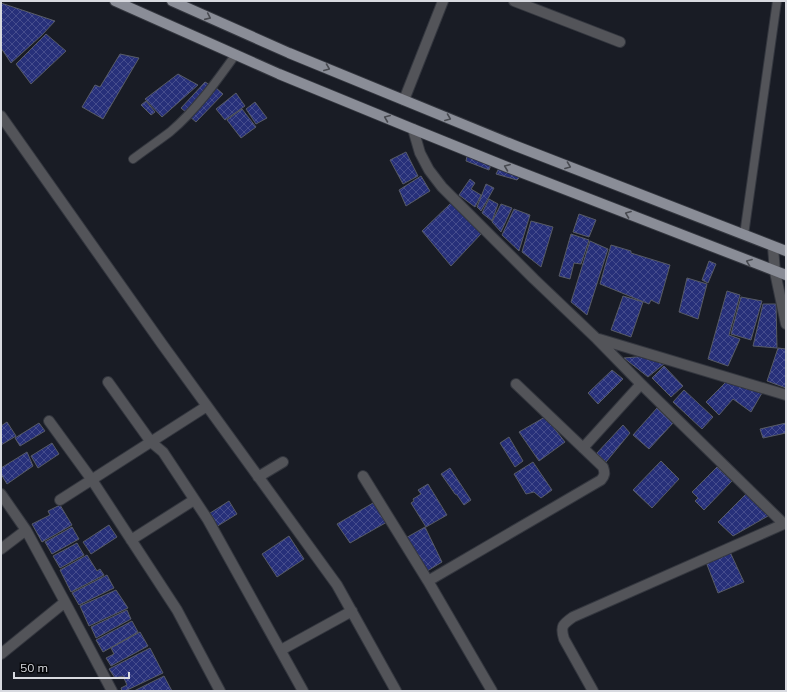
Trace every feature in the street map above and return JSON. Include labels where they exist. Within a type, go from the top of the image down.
[{"type":"main road","points":[[115,1],[279,74],[413,129],[786,276]]},
{"type":"main road","points":[[172,1],[289,53],[516,146],[786,252]]},
{"type":"street","points":[[404,100],[443,1]]},
{"type":"street","points":[[514,1],[620,42]]},
{"type":"street","points":[[1,116],[162,344],[337,585],[396,691]]},
{"type":"street","points":[[413,129],[420,153],[429,170],[442,187],[534,279],[785,523],[573,616],[564,623],[562,630],[564,639],[593,691]]},
{"type":"street","points":[[773,247],[775,272],[786,324]]},
{"type":"street","points":[[597,339],[786,395]]},
{"type":"street","points":[[108,382],[152,442],[162,452],[208,520],[303,691]]},
{"type":"street","points":[[428,581],[601,480],[604,476],[605,472],[603,467],[516,384]]},
{"type":"street","points":[[583,448],[642,384]]},
{"type":"street","points":[[60,500],[207,406]]},
{"type":"street","points":[[49,421],[92,480],[177,610],[220,691]]},
{"type":"street","points":[[258,477],[283,462]]},
{"type":"street","points":[[363,476],[428,581],[492,691]]},
{"type":"street","points":[[1,494],[26,530],[112,691]]},
{"type":"street","points":[[131,540],[194,500]]},
{"type":"street","points":[[1,549],[26,530]]},
{"type":"street","points":[[1,654],[65,602]]},
{"type":"street","points":[[281,650],[352,611]]},
{"type":"lane","points":[[744,235],[777,1]]},
{"type":"lane","points":[[133,159],[170,131],[189,113],[210,90],[236,54]]},
{"type":"building","points":[[1,3],[55,21],[11,63],[1,48]]},
{"type":"building","points":[[46,34],[66,51],[31,84],[16,64]]},
{"type":"building","points":[[120,54],[139,58],[103,119],[82,107],[95,85],[100,87]]},
{"type":"building","points":[[178,74],[198,85],[162,117],[145,99]]},
{"type":"building","points":[[205,82],[212,86],[187,113],[181,108]]},
{"type":"building","points":[[215,87],[223,94],[196,122],[189,116]]},
{"type":"building","points":[[236,93],[245,106],[225,120],[216,109]]},
{"type":"building","points":[[146,101],[155,112],[151,115],[141,105]]},
{"type":"building","points":[[255,102],[267,118],[256,124],[246,109]]},
{"type":"building","points":[[242,109],[256,127],[241,138],[227,120]]},
{"type":"building","points":[[406,152],[418,176],[403,184],[390,160]]},
{"type":"building","points":[[467,156],[491,165],[489,170],[466,161]]},
{"type":"building","points":[[499,168],[520,177],[517,180],[496,174]]},
{"type":"building","points":[[421,176],[430,191],[406,206],[399,190]]},
{"type":"building","points":[[470,179],[475,183],[471,189],[481,195],[475,207],[459,195]]},
{"type":"building","points":[[486,184],[494,188],[481,211],[477,207]]},
{"type":"building","points":[[489,199],[498,204],[492,221],[482,213]]},
{"type":"building","points":[[451,203],[481,234],[451,266],[422,231]]},
{"type":"building","points":[[501,204],[512,208],[501,232],[492,222]]},
{"type":"building","points":[[514,209],[530,215],[519,251],[502,235]]},
{"type":"building","points":[[579,214],[596,220],[589,237],[573,232]]},
{"type":"building","points":[[531,221],[553,227],[541,267],[522,252]]},
{"type":"building","points":[[571,234],[589,240],[581,264],[574,263],[570,279],[559,276]]},
{"type":"building","points":[[590,241],[608,249],[587,315],[571,302]]},
{"type":"building","points":[[611,245],[670,265],[659,304],[651,300],[649,304],[600,284]]},
{"type":"building","points":[[709,261],[716,264],[708,283],[702,280]]},
{"type":"building","points":[[687,278],[707,284],[698,319],[679,312]]},
{"type":"building","points":[[727,291],[740,295],[729,335],[740,339],[728,366],[708,359]]},
{"type":"building","points":[[623,296],[643,302],[631,337],[611,330]]},
{"type":"building","points":[[741,297],[762,301],[751,340],[731,334]]},
{"type":"building","points":[[763,304],[776,304],[777,348],[753,346]]},
{"type":"building","points":[[778,348],[786,349],[786,388],[767,381]]},
{"type":"building","points":[[647,356],[664,364],[648,377],[624,358]]},
{"type":"building","points":[[664,366],[683,386],[671,397],[652,378]]},
{"type":"building","points":[[612,370],[623,379],[598,404],[588,393]]},
{"type":"building","points":[[728,380],[762,393],[751,412],[733,399],[719,415],[706,402]]},
{"type":"building","points":[[684,390],[713,417],[702,429],[673,402]]},
{"type":"building","points":[[657,408],[673,423],[649,449],[633,435]]},
{"type":"building","points":[[545,417],[565,442],[539,461],[519,432]]},
{"type":"building","points":[[7,422],[16,436],[1,445],[1,426]]},
{"type":"building","points":[[39,423],[45,431],[20,446],[15,438]]},
{"type":"building","points":[[786,423],[786,433],[763,438],[760,429]]},
{"type":"building","points":[[623,425],[630,433],[606,462],[596,454]]},
{"type":"building","points":[[509,437],[523,461],[515,467],[500,443]]},
{"type":"building","points":[[52,443],[59,454],[38,468],[31,456]]},
{"type":"building","points":[[27,452],[33,466],[7,484],[1,474],[1,468]]},
{"type":"building","points":[[661,461],[679,479],[652,508],[633,490]]},
{"type":"building","points":[[533,462],[552,490],[541,498],[534,492],[526,494],[514,474]]},
{"type":"building","points":[[717,467],[732,481],[704,510],[695,501],[698,498],[692,492]]},
{"type":"building","points":[[450,468],[471,500],[464,505],[441,474]]},
{"type":"building","points":[[428,484],[447,515],[426,527],[411,503],[414,501],[413,499],[421,494],[418,490]]},
{"type":"building","points":[[746,494],[768,516],[733,536],[718,522]]},
{"type":"building","points":[[229,501],[237,514],[216,527],[207,515]]},
{"type":"building","points":[[373,503],[387,522],[350,543],[337,524]]},
{"type":"building","points":[[60,505],[72,525],[42,542],[32,524],[50,515],[48,511]]},
{"type":"building","points":[[109,525],[117,537],[91,554],[83,542]]},
{"type":"building","points":[[72,527],[79,539],[52,554],[45,542]]},
{"type":"building","points":[[425,527],[442,562],[424,573],[404,539]]},
{"type":"building","points":[[289,536],[304,559],[277,577],[262,554]]},
{"type":"building","points":[[77,543],[84,555],[60,568],[53,556]]},
{"type":"building","points":[[730,552],[744,582],[718,593],[706,562]]},
{"type":"building","points":[[87,555],[97,571],[100,569],[104,575],[71,592],[60,570]]},
{"type":"building","points":[[107,575],[114,588],[79,605],[72,593]]},
{"type":"building","points":[[116,590],[128,608],[89,626],[80,606]]},
{"type":"building","points":[[127,610],[131,619],[96,638],[91,627]]},
{"type":"building","points":[[132,621],[138,632],[103,652],[96,640]]},
{"type":"building","points":[[140,632],[148,646],[111,666],[106,658],[114,654],[111,648]]},
{"type":"building","points":[[150,648],[163,673],[125,691],[122,691],[121,688],[127,685],[123,676],[115,678],[109,669]]},
{"type":"building","points":[[164,676],[172,691],[134,691]]}]
